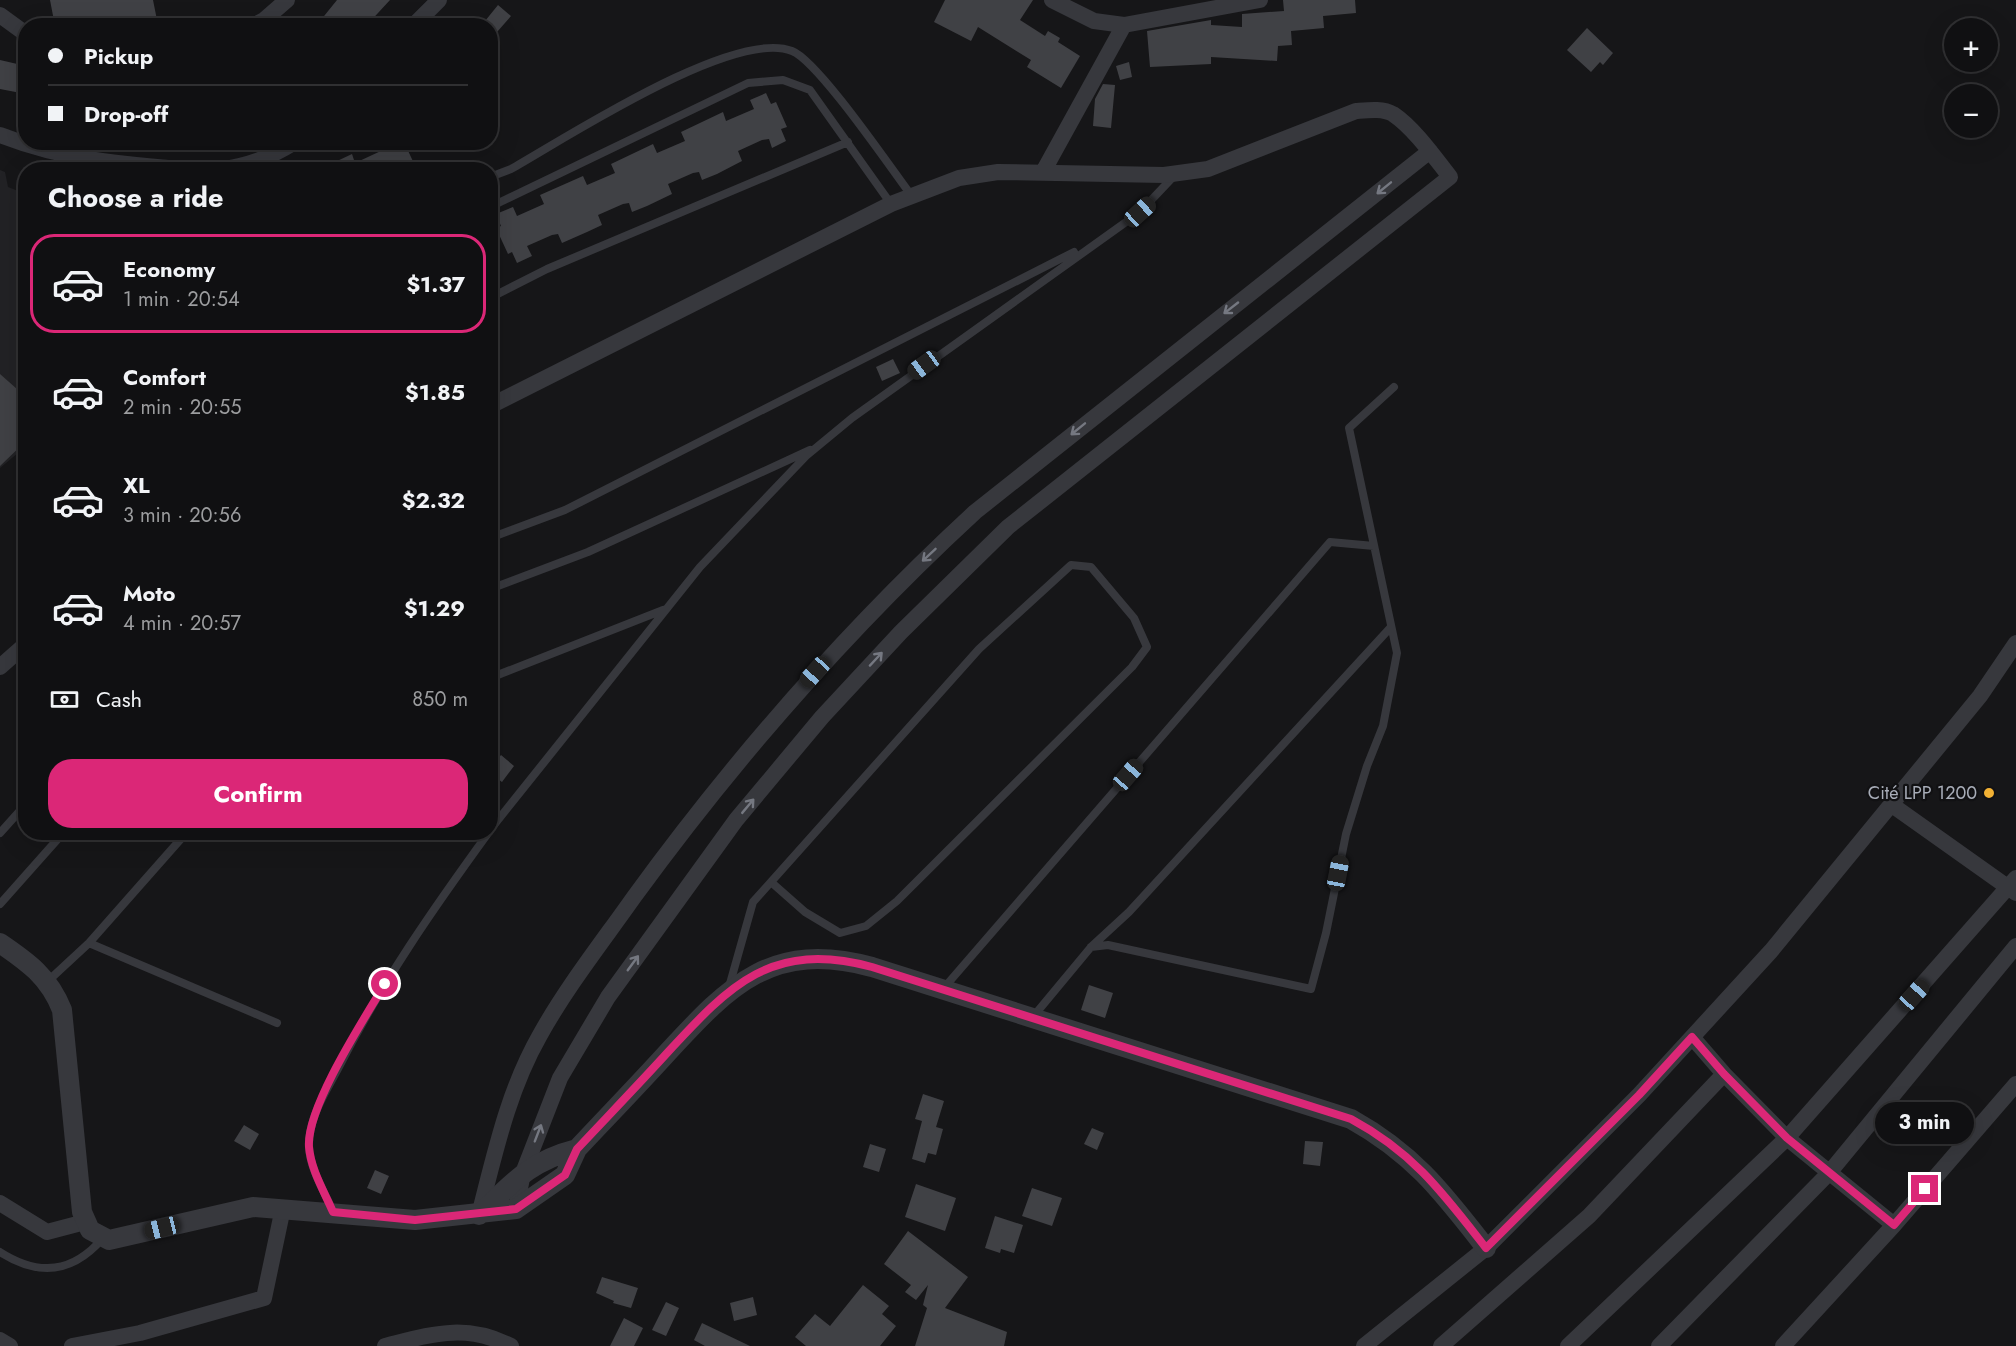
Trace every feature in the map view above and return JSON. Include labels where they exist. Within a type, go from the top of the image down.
[{"type":"street","points":[[266,18],[287,0]]},
{"type":"street","points":[[421,18],[439,0]]},
{"type":"street","points":[[1052,0],[1094,21],[1124,26],[1260,0]]},
{"type":"street","points":[[0,15],[18,28]]},
{"type":"street","points":[[1043,172],[1124,26]]},
{"type":"street","points":[[498,402],[891,204],[959,178],[998,171],[1177,173],[1208,170],[1356,111],[1380,110],[1393,114],[1430,151],[1450,177],[1008,527],[893,640],[822,717],[736,820],[608,997],[560,1078],[523,1173],[516,1209]]},
{"type":"street","points":[[0,135],[18,142]]},
{"type":"street","points":[[42,150],[98,162]]},
{"type":"street","points":[[257,162],[282,150]]},
{"type":"street","points":[[479,1215],[508,1103],[540,1035],[693,816],[773,719],[844,640],[975,512],[1430,151]]},
{"type":"street","points":[[1364,1346],[1486,1248],[1639,1095],[1771,951],[1980,696],[2016,643]]},
{"type":"street","points":[[0,667],[18,652]]},
{"type":"street","points":[[1568,1346],[1787,1138],[2014,886],[1892,805]]},
{"type":"street","points":[[0,944],[36,969],[48,981],[62,1010],[85,1222],[90,1230],[103,1238],[120,1239],[245,1208],[283,1208],[415,1220],[479,1215],[516,1209],[565,1175],[577,1149],[729,990],[747,978],[776,966],[808,959],[830,959],[851,962],[1351,1119],[1376,1133],[1421,1168],[1486,1248]]},
{"type":"street","points":[[1659,1346],[1829,1173],[2016,946]]},
{"type":"street","points":[[1692,1037],[1724,1074],[1787,1138],[1894,1225]]},
{"type":"street","points":[[1442,1346],[1589,1216],[1724,1074]]},
{"type":"street","points":[[1783,1346],[1894,1225],[2016,1084]]},
{"type":"street","points":[[479,1215],[523,1173],[550,1156],[577,1149]]},
{"type":"street","points":[[0,1203],[46,1232],[85,1222]]},
{"type":"street","points":[[72,1346],[140,1333],[264,1298],[283,1208]]},
{"type":"street","points":[[386,1346],[462,1330],[483,1334],[511,1346]]},
{"type":"street","points":[[0,1340],[10,1346]]},
{"type":"lane","points":[[498,174],[511,169],[692,69],[764,47],[794,51],[825,79],[911,195]]},
{"type":"lane","points":[[498,203],[748,83],[783,80],[810,90],[891,204]]},
{"type":"lane","points":[[498,294],[547,269],[848,142]]},
{"type":"lane","points":[[498,821],[700,567],[818,446],[852,418],[1140,212],[1177,173]]},
{"type":"lane","points":[[498,535],[565,510],[1101,239]]},
{"type":"lane","points":[[1091,947],[1108,945],[1311,988],[1326,933],[1346,834],[1367,766],[1383,726],[1397,653],[1349,428],[1394,387]]},
{"type":"lane","points":[[498,586],[588,552],[818,446]]},
{"type":"lane","points":[[942,990],[1330,542],[1374,546]]},
{"type":"lane","points":[[729,990],[753,902],[979,650],[1071,565],[1091,567],[1134,618],[1147,647],[1132,667],[897,901],[866,926],[840,933],[805,912],[771,882]]},
{"type":"lane","points":[[498,675],[665,609]]},
{"type":"lane","points":[[1032,1018],[1091,947],[1129,912],[1391,627]]},
{"type":"lane","points":[[0,833],[18,813]]},
{"type":"lane","points":[[0,904],[57,840]]},
{"type":"lane","points":[[48,981],[88,943],[179,840]]},
{"type":"lane","points":[[333,1212],[314,1168],[309,1145],[312,1119],[354,1036],[416,932],[483,840]]},
{"type":"lane","points":[[88,943],[278,1023]]},
{"type":"lane","points":[[0,1252],[17,1263],[46,1270],[62,1267],[92,1251],[103,1238]]},
{"type":"shaded area","points":[[0,170],[5,172],[8,187],[18,191],[18,453],[0,468]]},
{"type":"building","points":[[50,0],[153,0],[157,18],[53,18]]},
{"type":"building","points":[[337,0],[390,0],[373,18],[322,18]]},
{"type":"building","points":[[945,0],[1033,0],[1020,20],[1045,36],[1048,31],[1060,38],[1058,42],[1080,56],[1061,88],[1027,67],[1031,60],[978,27],[971,41],[934,22]]},
{"type":"building","points":[[1283,0],[1355,0],[1356,13],[1323,16],[1324,28],[1291,31],[1292,45],[1278,46],[1277,61],[1211,57],[1211,64],[1150,67],[1147,31],[1211,20],[1211,25],[1242,27],[1242,14],[1284,11]]},
{"type":"building","points":[[498,5],[511,16],[498,31],[498,18],[487,18]]},
{"type":"building","points":[[1587,28],[1613,53],[1603,65],[1600,62],[1591,72],[1567,50]]},
{"type":"building","points":[[0,60],[18,64],[18,92],[0,89]]},
{"type":"building","points":[[1129,62],[1132,77],[1120,80],[1116,66]]},
{"type":"building","points":[[1103,84],[1115,85],[1111,128],[1093,126],[1095,99]]},
{"type":"building","points":[[766,93],[771,104],[776,102],[787,127],[781,129],[786,141],[772,148],[769,139],[762,140],[738,151],[742,161],[717,174],[702,180],[699,172],[693,173],[668,184],[672,194],[647,206],[632,212],[629,203],[623,204],[598,215],[602,225],[562,243],[558,234],[527,246],[532,256],[517,263],[512,252],[508,254],[498,232],[498,227],[501,226],[498,213],[513,207],[517,216],[544,204],[540,195],[583,176],[587,185],[615,173],[611,164],[653,144],[657,153],[685,141],[681,132],[723,112],[726,121],[754,109],[750,100]]},
{"type":"building","points":[[383,150],[408,150],[413,162],[357,162]]},
{"type":"building","points":[[352,154],[355,162],[335,162]]},
{"type":"building","points":[[893,359],[900,373],[882,381],[876,367]]},
{"type":"building","points":[[0,374],[18,390],[18,449],[0,466]]},
{"type":"building","points":[[501,755],[514,766],[502,782],[498,779],[498,759]]},
{"type":"building","points":[[1089,985],[1113,993],[1105,1018],[1081,1010]]},
{"type":"building","points":[[923,1094],[944,1101],[936,1127],[943,1129],[936,1155],[928,1153],[925,1163],[912,1159],[922,1121],[915,1119]]},
{"type":"building","points":[[244,1125],[259,1134],[250,1150],[234,1141]]},
{"type":"building","points":[[1092,1128],[1104,1133],[1097,1150],[1084,1144]]},
{"type":"building","points":[[1305,1141],[1323,1142],[1320,1166],[1303,1164]]},
{"type":"building","points":[[870,1144],[886,1149],[879,1172],[863,1167]]},
{"type":"building","points":[[375,1170],[389,1176],[381,1194],[367,1188]]},
{"type":"building","points":[[916,1184],[956,1198],[945,1231],[905,1217]]},
{"type":"building","points":[[1032,1188],[1062,1198],[1052,1226],[1022,1216]]},
{"type":"building","points":[[995,1216],[1023,1225],[1014,1253],[1001,1249],[1000,1253],[985,1248]]},
{"type":"building","points":[[908,1231],[968,1277],[945,1308],[1007,1332],[1004,1346],[915,1346],[927,1308],[923,1305],[928,1285],[916,1300],[905,1292],[911,1285],[884,1264]]},
{"type":"building","points":[[602,1277],[638,1288],[631,1308],[613,1303],[614,1301],[596,1293]]},
{"type":"building","points":[[863,1285],[889,1306],[882,1314],[896,1326],[880,1346],[806,1346],[795,1337],[815,1314],[830,1326]]},
{"type":"building","points":[[753,1297],[757,1315],[734,1321],[730,1303]]},
{"type":"building","points":[[666,1302],[679,1308],[666,1336],[652,1330]]},
{"type":"building","points":[[624,1318],[643,1328],[634,1346],[610,1346]]},
{"type":"building","points":[[702,1323],[750,1346],[705,1346],[694,1340]]},
{"type":"place","name":"Cité LPP 1200","points":[[1989,793]]},
{"type":"route","points":[[385,984],[354,1036],[312,1119],[309,1145],[314,1168],[333,1212],[415,1220],[479,1215],[516,1209],[565,1175],[577,1149],[712,1005],[729,990],[766,969],[808,959],[830,959],[872,967],[1351,1119],[1376,1133],[1421,1168],[1486,1248],[1639,1095],[1692,1037],[1724,1074],[1787,1138],[1894,1225],[1925,1189]]}]
